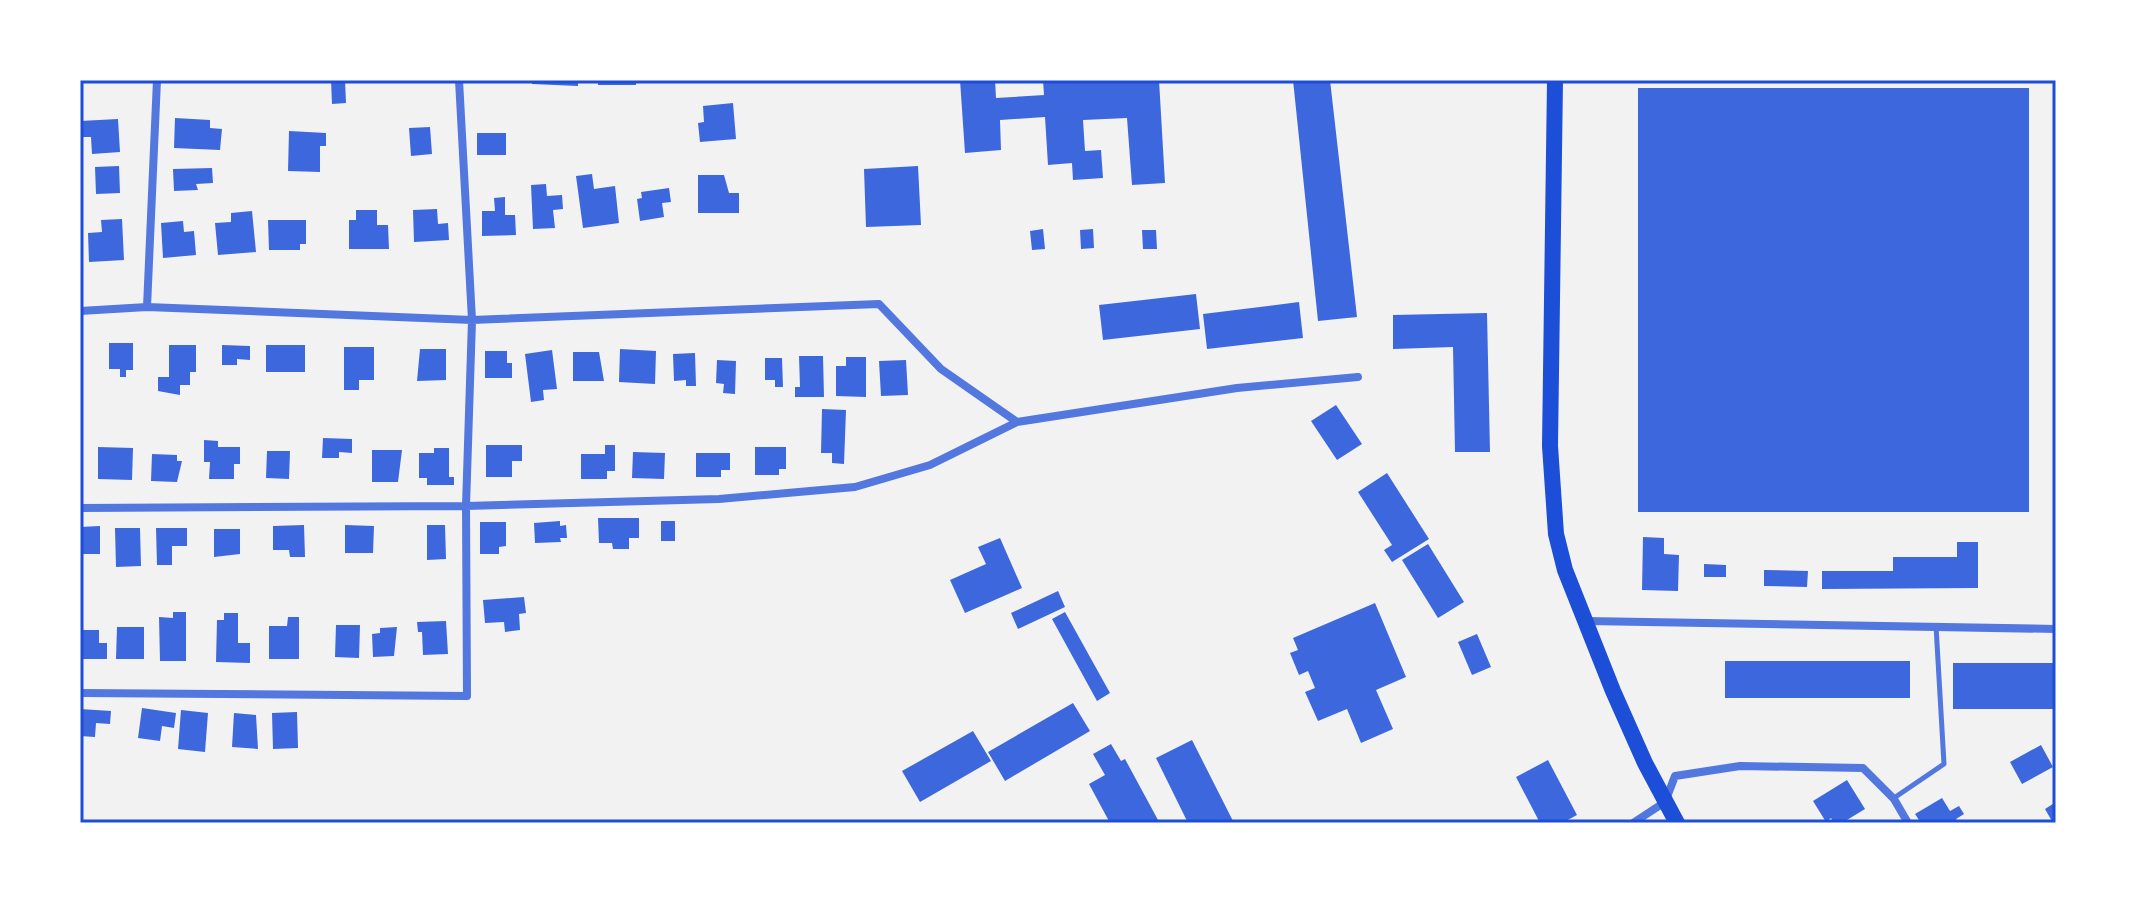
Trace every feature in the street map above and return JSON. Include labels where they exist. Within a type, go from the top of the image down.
[{"type":"main road","points":[[1555,80],[1552,497],[1565,570],[1665,802],[1677,823]]},
{"type":"street","points":[[147,307],[157,80]]},
{"type":"street","points":[[80,693],[467,696],[466,506],[472,320],[459,80]]},
{"type":"street","points":[[80,311],[147,307],[472,320],[879,304],[941,369],[1017,422]]},
{"type":"street","points":[[80,508],[466,506],[719,499],[855,487],[930,465],[1017,422],[1237,388],[1358,377]]},
{"type":"street","points":[[1585,621],[2056,629]]},
{"type":"street","points":[[1633,823],[1665,802],[1675,776],[1740,766],[1863,768],[1894,799],[1908,823]]},
{"type":"lane","points":[[1894,799],[1944,764],[1936,626]]},
{"type":"building","points":[[331,80],[345,80],[346,103],[332,104]]},
{"type":"building","points":[[532,80],[578,80],[578,86],[532,84]]},
{"type":"building","points":[[598,80],[636,80],[636,85],[598,85]]},
{"type":"building","points":[[960,80],[995,80],[996,98],[1044,95],[1043,80],[1159,80],[1165,183],[1132,185],[1127,118],[1083,120],[1085,151],[1101,150],[1103,178],[1073,180],[1072,163],[1048,165],[1045,117],[1000,120],[1001,150],[965,153]]},
{"type":"building","points":[[1293,80],[1330,80],[1357,317],[1318,321]]},
{"type":"building","points":[[1638,88],[2029,88],[2029,512],[1638,512]]},
{"type":"building","points":[[733,103],[736,139],[700,142],[698,123],[704,122],[703,106]]},
{"type":"building","points":[[175,118],[210,120],[210,128],[222,129],[220,150],[174,148]]},
{"type":"building","points":[[118,119],[120,152],[92,154],[91,137],[80,137],[80,121]]},
{"type":"building","points":[[430,127],[432,154],[411,156],[409,128]]},
{"type":"building","points":[[289,131],[326,133],[326,146],[320,146],[320,172],[288,171]]},
{"type":"building","points":[[477,133],[506,133],[506,155],[477,155]]},
{"type":"building","points":[[119,166],[120,193],[96,194],[95,167]]},
{"type":"building","points":[[918,166],[921,225],[866,227],[864,169]]},
{"type":"building","points":[[212,168],[213,183],[196,184],[198,190],[174,191],[173,169]]},
{"type":"building","points":[[592,174],[594,189],[615,186],[619,223],[583,228],[576,176]]},
{"type":"building","points":[[698,175],[724,175],[729,193],[739,193],[739,213],[698,213]]},
{"type":"building","points":[[546,184],[547,196],[562,195],[563,209],[553,210],[555,228],[533,229],[531,185]]},
{"type":"building","points":[[669,188],[671,202],[662,203],[664,217],[640,221],[637,199],[642,198],[641,192]]},
{"type":"building","points":[[505,197],[505,215],[515,215],[516,235],[482,236],[482,211],[495,211],[494,198]]},
{"type":"building","points":[[437,209],[438,224],[448,223],[449,240],[414,242],[413,210]]},
{"type":"building","points":[[356,210],[377,210],[377,225],[388,225],[389,249],[349,249],[349,220],[356,220]]},
{"type":"building","points":[[252,211],[256,252],[218,255],[215,223],[231,222],[231,213]]},
{"type":"building","points":[[122,219],[124,260],[89,262],[88,233],[102,232],[101,220]]},
{"type":"building","points":[[268,220],[306,220],[306,244],[300,244],[300,250],[269,250]]},
{"type":"building","points":[[183,221],[184,232],[194,231],[196,255],[163,258],[161,223]]},
{"type":"building","points":[[1043,229],[1045,249],[1032,250],[1030,231]]},
{"type":"building","points":[[1093,229],[1094,248],[1081,249],[1080,230]]},
{"type":"building","points":[[1142,230],[1156,230],[1157,249],[1143,249]]},
{"type":"building","points":[[1196,294],[1200,329],[1103,340],[1099,305]]},
{"type":"building","points":[[1299,302],[1303,338],[1207,349],[1203,314]]},
{"type":"building","points":[[1487,313],[1490,452],[1455,452],[1453,347],[1393,349],[1393,315]]},
{"type":"building","points":[[109,343],[133,343],[133,370],[126,370],[126,377],[120,377],[120,369],[109,369]]},
{"type":"building","points":[[169,345],[196,345],[196,372],[190,372],[190,385],[180,385],[180,395],[158,391],[158,377],[169,377]]},
{"type":"building","points":[[222,345],[250,346],[250,360],[237,359],[237,365],[222,365]]},
{"type":"building","points":[[266,345],[305,345],[305,372],[266,372]]},
{"type":"building","points":[[344,347],[374,347],[374,380],[359,380],[359,390],[344,390]]},
{"type":"building","points":[[420,349],[446,349],[446,380],[417,381]]},
{"type":"building","points":[[620,349],[656,351],[655,384],[619,382]]},
{"type":"building","points":[[552,350],[557,389],[543,390],[544,400],[531,402],[525,354]]},
{"type":"building","points":[[485,351],[507,351],[507,363],[512,363],[512,378],[485,378]]},
{"type":"building","points":[[573,352],[599,352],[604,381],[573,381]]},
{"type":"building","points":[[695,353],[696,386],[686,386],[686,380],[674,381],[673,354]]},
{"type":"building","points":[[799,356],[823,356],[824,397],[795,397],[795,387],[800,387]]},
{"type":"building","points":[[846,357],[866,357],[866,397],[836,396],[836,366],[846,366]]},
{"type":"building","points":[[765,358],[782,358],[783,387],[775,387],[775,380],[765,380]]},
{"type":"building","points":[[717,360],[736,361],[735,394],[723,393],[724,384],[716,383]]},
{"type":"building","points":[[906,360],[908,395],[881,396],[879,361]]},
{"type":"building","points":[[1336,405],[1362,444],[1337,460],[1311,421]]},
{"type":"building","points":[[822,409],[846,410],[844,464],[832,463],[832,453],[821,453]]},
{"type":"building","points":[[323,438],[352,439],[352,453],[339,452],[339,458],[322,458]]},
{"type":"building","points":[[204,440],[218,441],[218,447],[240,447],[240,464],[234,464],[234,479],[209,479],[210,462],[204,462]]},
{"type":"building","points":[[486,445],[522,445],[522,461],[512,461],[512,477],[486,477]]},
{"type":"building","points":[[605,445],[615,445],[615,471],[607,471],[607,479],[581,479],[581,454],[605,454]]},
{"type":"building","points":[[98,447],[133,448],[132,480],[98,479]]},
{"type":"building","points":[[755,447],[786,447],[786,469],[779,469],[779,475],[755,475]]},
{"type":"building","points":[[434,448],[449,448],[449,477],[454,477],[454,485],[427,485],[427,478],[419,478],[419,453],[434,453]]},
{"type":"building","points":[[372,450],[402,450],[398,482],[372,482]]},
{"type":"building","points":[[267,451],[290,451],[289,479],[266,478]]},
{"type":"building","points":[[633,452],[665,453],[664,479],[632,478]]},
{"type":"building","points":[[696,453],[730,453],[730,470],[721,470],[721,477],[696,477]]},
{"type":"building","points":[[152,454],[177,455],[177,461],[182,461],[177,482],[151,481]]},
{"type":"building","points":[[1387,473],[1429,539],[1392,562],[1384,550],[1392,545],[1358,492]]},
{"type":"building","points":[[598,518],[639,518],[639,538],[629,538],[629,549],[613,549],[612,543],[599,543]]},
{"type":"building","points":[[560,521],[560,526],[566,525],[567,538],[560,538],[561,542],[535,543],[534,523]]},
{"type":"building","points":[[661,521],[675,521],[675,541],[661,541]]},
{"type":"building","points":[[480,522],[506,522],[506,546],[499,547],[499,554],[480,554]]},
{"type":"building","points":[[304,525],[305,557],[290,557],[289,550],[273,550],[273,526]]},
{"type":"building","points":[[345,525],[374,526],[373,553],[345,553]]},
{"type":"building","points":[[427,525],[445,525],[446,559],[427,560]]},
{"type":"building","points":[[100,526],[100,554],[80,554],[80,527]]},
{"type":"building","points":[[115,528],[140,528],[141,566],[116,567]]},
{"type":"building","points":[[156,528],[187,528],[187,546],[172,546],[172,565],[157,565]]},
{"type":"building","points":[[214,529],[240,529],[240,554],[214,557]]},
{"type":"building","points":[[1643,537],[1664,538],[1664,554],[1679,555],[1678,591],[1642,590]]},
{"type":"building","points":[[1000,538],[1022,588],[965,613],[950,580],[986,564],[978,547]]},
{"type":"building","points":[[1957,542],[1978,542],[1978,588],[1822,589],[1822,571],[1893,571],[1893,557],[1957,557]]},
{"type":"building","points":[[1428,544],[1464,602],[1438,618],[1402,560]]},
{"type":"building","points":[[1704,564],[1726,565],[1726,577],[1704,577]]},
{"type":"building","points":[[1764,570],[1808,571],[1807,587],[1764,586]]},
{"type":"building","points":[[1058,591],[1065,607],[1018,629],[1011,613]]},
{"type":"building","points":[[524,597],[526,613],[519,614],[520,630],[505,632],[504,622],[485,623],[483,600]]},
{"type":"building","points":[[1375,603],[1406,677],[1376,690],[1393,729],[1361,743],[1347,709],[1318,721],[1305,692],[1315,688],[1308,671],[1299,675],[1290,653],[1298,650],[1293,638]]},
{"type":"building","points":[[173,612],[186,612],[186,661],[160,661],[159,617],[173,618]]},
{"type":"building","points":[[1065,612],[1110,693],[1097,701],[1052,619]]},
{"type":"building","points":[[224,613],[238,613],[238,643],[250,643],[250,663],[216,662],[217,620],[224,620]]},
{"type":"building","points":[[288,617],[299,617],[299,659],[269,659],[269,626],[287,626]]},
{"type":"building","points":[[446,621],[448,654],[423,655],[422,632],[418,632],[417,622]]},
{"type":"building","points":[[336,625],[360,625],[359,658],[335,657]]},
{"type":"building","points":[[117,627],[144,627],[144,659],[116,659]]},
{"type":"building","points":[[397,627],[394,656],[373,657],[372,634],[380,633],[380,628]]},
{"type":"building","points":[[80,630],[99,630],[99,643],[107,643],[107,659],[80,659]]},
{"type":"building","points":[[1477,634],[1491,667],[1472,675],[1458,642]]},
{"type":"building","points":[[1725,661],[1910,661],[1910,698],[1725,698]]},
{"type":"building","points":[[1953,663],[2056,663],[2056,709],[1953,709]]},
{"type":"building","points":[[1073,703],[1090,731],[1005,781],[988,752]]},
{"type":"building","points":[[142,708],[176,713],[174,728],[162,726],[160,741],[138,738]]},
{"type":"building","points":[[80,709],[111,711],[110,724],[96,723],[95,737],[80,736]]},
{"type":"building","points":[[181,710],[208,713],[205,752],[178,749]]},
{"type":"building","points":[[297,712],[298,748],[273,749],[272,713]]},
{"type":"building","points":[[234,713],[256,715],[258,749],[232,747]]},
{"type":"building","points":[[973,731],[991,761],[920,802],[902,771]]},
{"type":"building","points":[[1192,740],[1234,823],[1188,823],[1156,758]]},
{"type":"building","points":[[1111,744],[1121,761],[1125,759],[1158,820],[1110,823],[1089,784],[1105,775],[1093,754]]},
{"type":"building","points":[[2041,745],[2053,767],[2022,784],[2010,762]]},
{"type":"building","points":[[1548,760],[1577,815],[1562,823],[1540,823],[1516,777]]},
{"type":"building","points":[[1847,780],[1865,809],[1842,823],[1834,823],[1831,818],[1826,822],[1813,801]]},
{"type":"building","points":[[1942,798],[1950,811],[1959,806],[1964,814],[1956,819],[1959,823],[1921,823],[1915,814]]},
{"type":"building","points":[[2056,802],[2056,823],[2053,823],[2045,809]]}]
